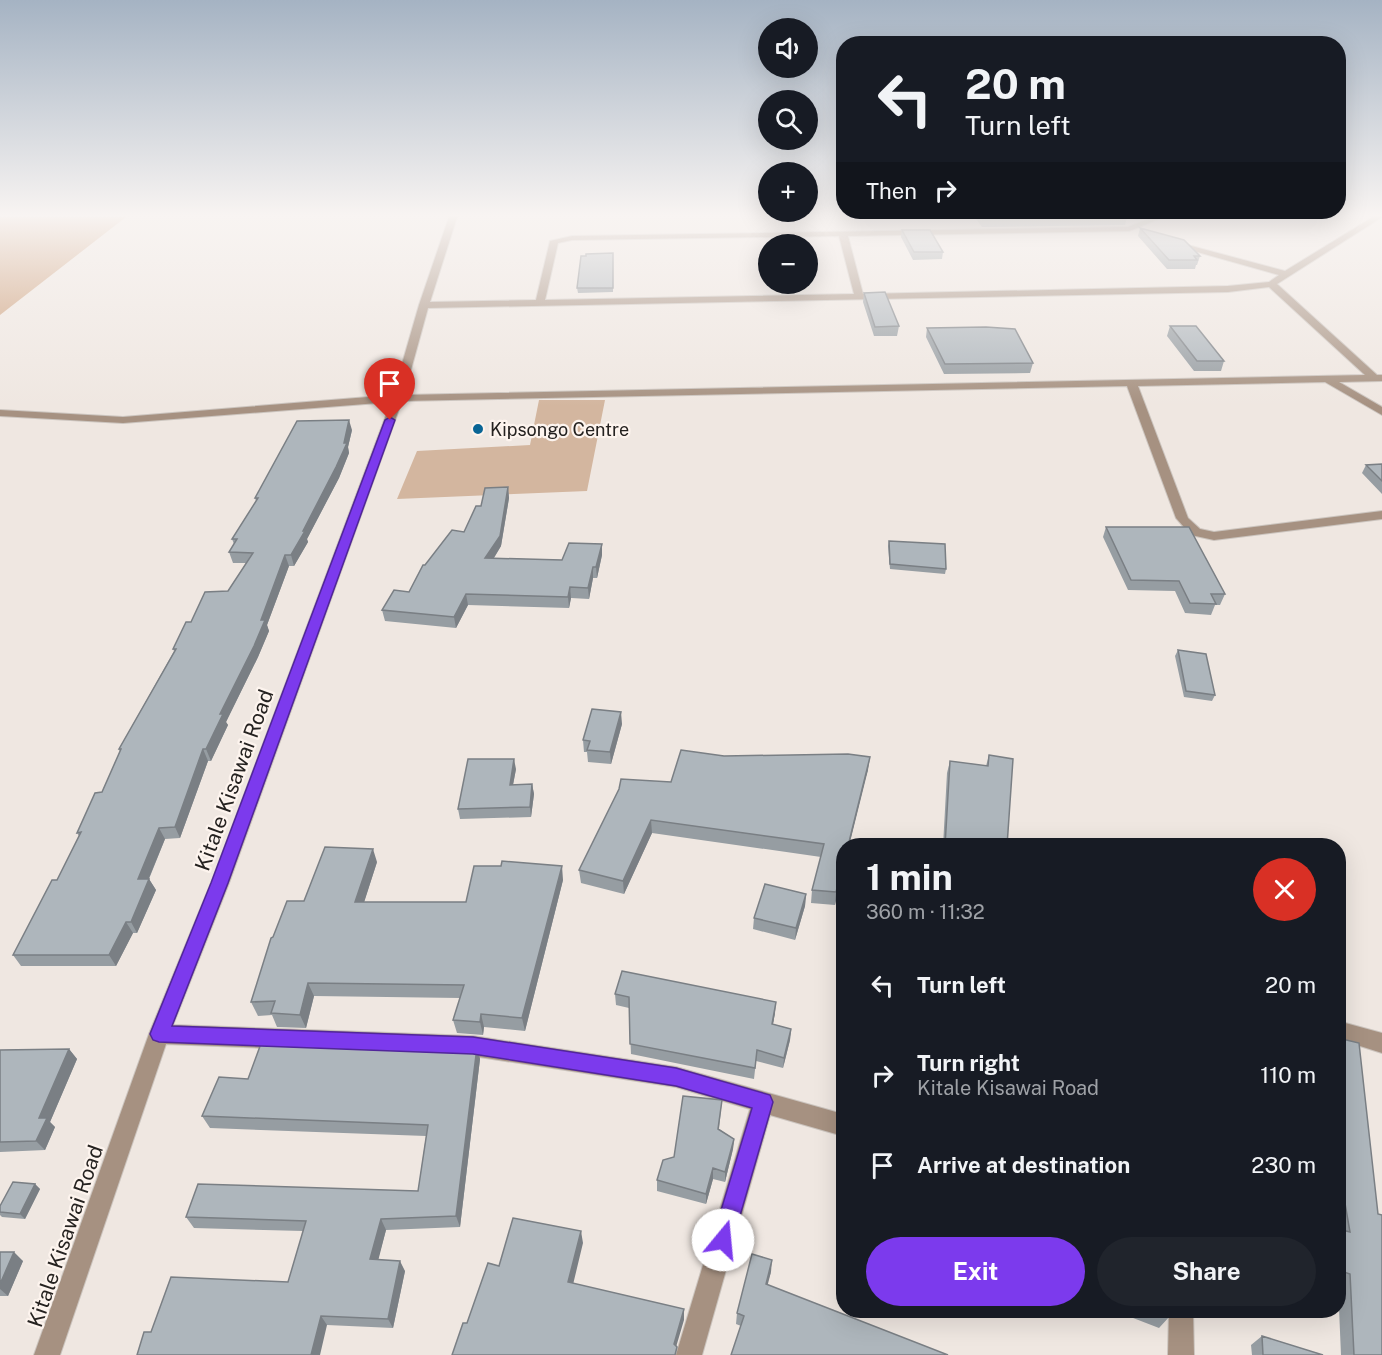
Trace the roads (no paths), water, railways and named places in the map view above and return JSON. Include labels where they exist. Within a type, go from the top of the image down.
[{"type":"street","name":"Kitale Kisawai Road","points":[[47,1355],[159,1034],[220,883],[398,398],[432,280]]},
{"type":"street","points":[[540,303],[545,280]]},
{"type":"street","points":[[855,280],[859,296]]},
{"type":"street","points":[[424,305],[1228,289],[1271,284],[1278,280]]},
{"type":"street","points":[[1271,284],[1378,377]]},
{"type":"street","points":[[0,413],[123,420],[398,398],[1378,377]]},
{"type":"street","points":[[1327,379],[1382,412]]},
{"type":"street","points":[[1131,382],[1182,519],[1186,526],[1196,533],[1214,536],[1382,515]]},
{"type":"street","points":[[1346,1032],[1382,1043]]},
{"type":"street","points":[[159,1034],[473,1046],[676,1077],[836,1123]]},
{"type":"street","points":[[689,1355],[763,1102]]},
{"type":"street","points":[[1181,1318],[1181,1355]]},
{"type":"place","name":"Kipsongo Centre","points":[[478,429]]}]
